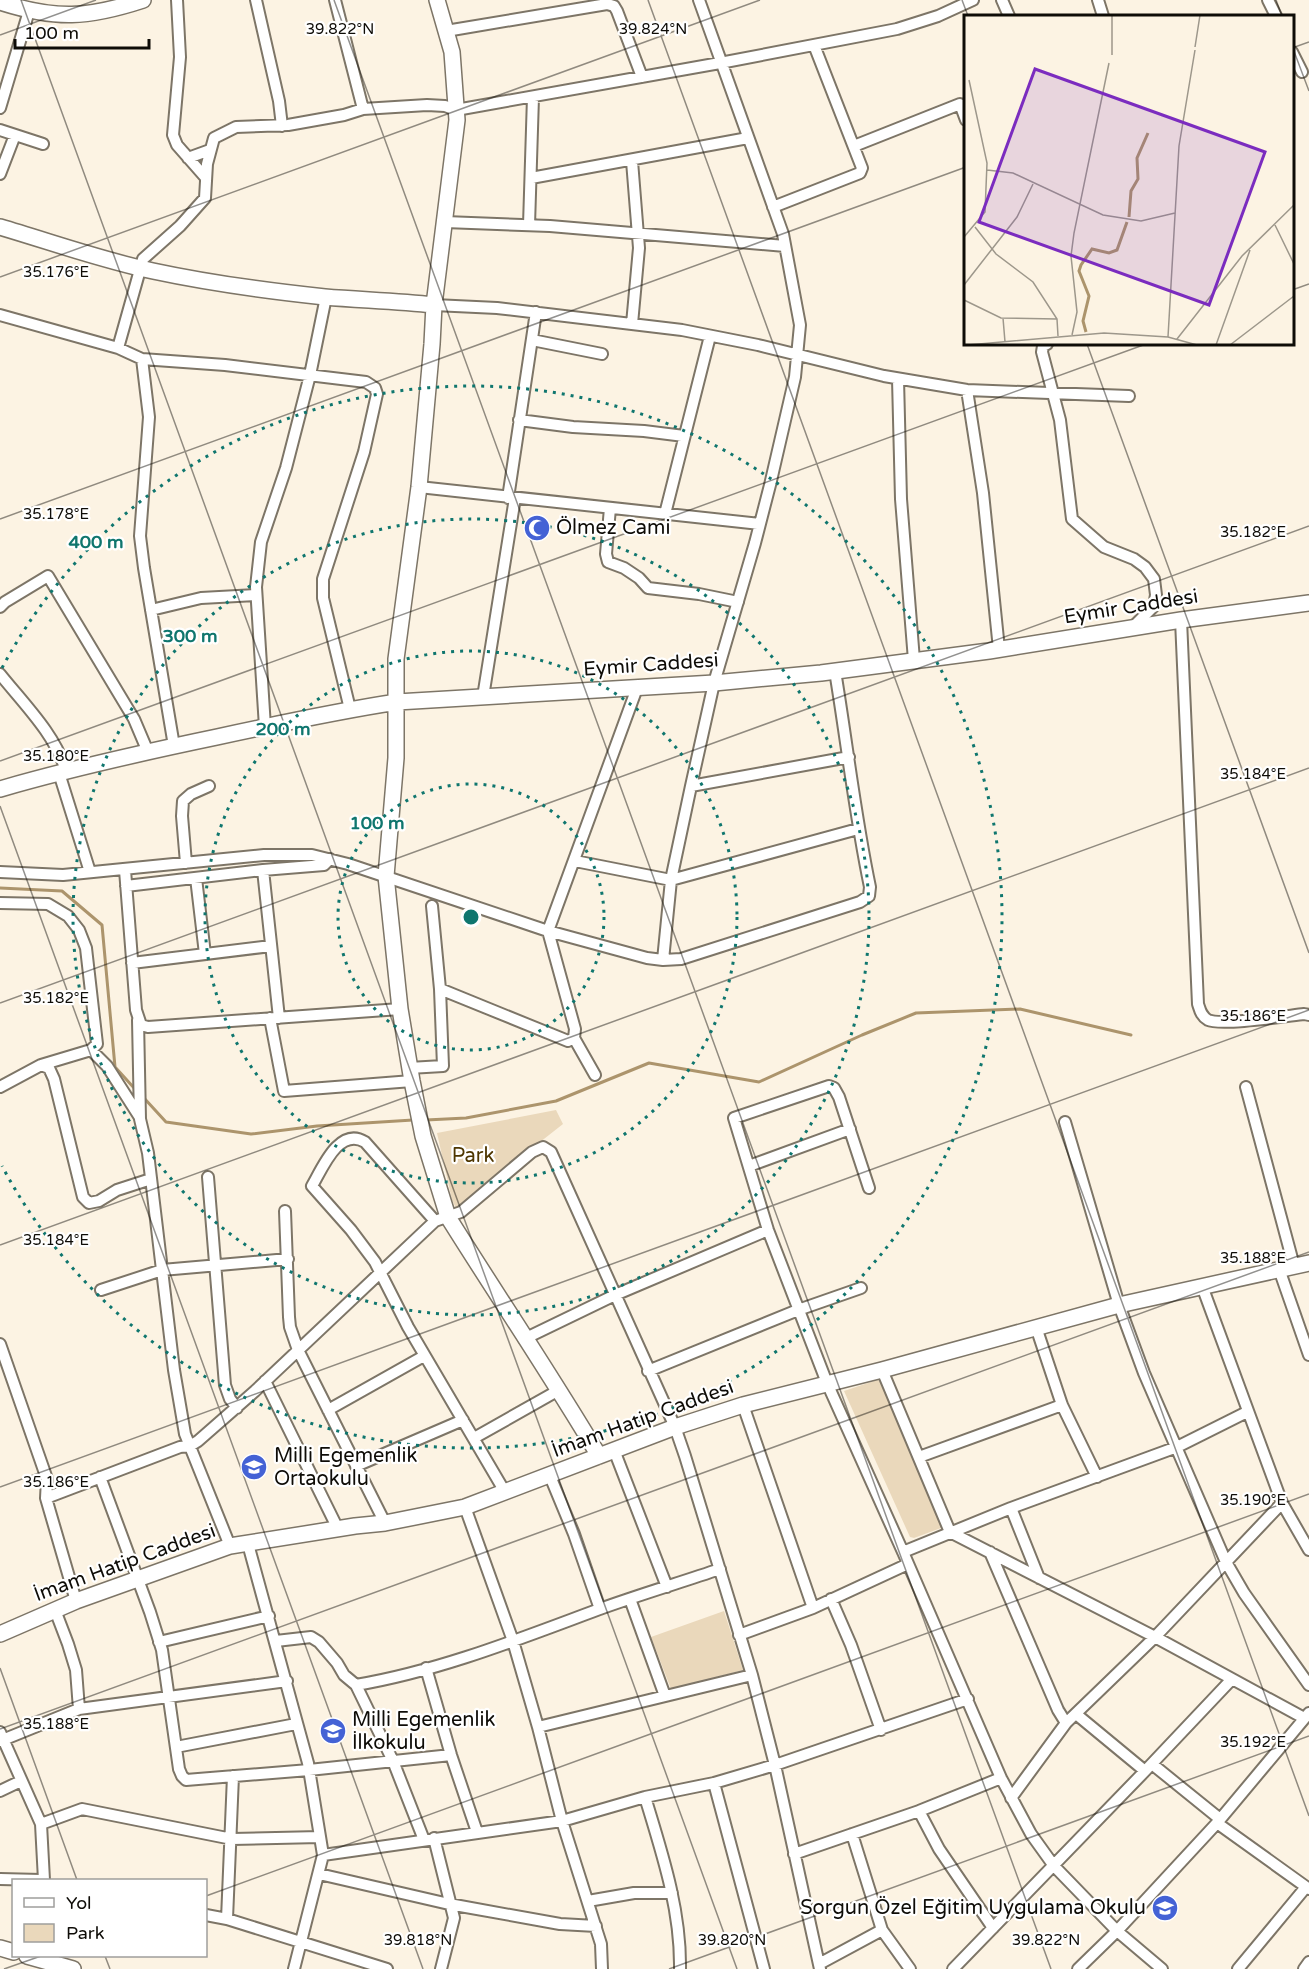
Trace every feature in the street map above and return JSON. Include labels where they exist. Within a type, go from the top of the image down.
[{"type":"street","points":[[0,2],[29,12],[58,16],[86,15],[143,0]]},
{"type":"street","points":[[177,0],[180,57],[173,135],[177,146],[206,178]]},
{"type":"street","points":[[256,0],[279,101],[282,126]]},
{"type":"street","points":[[335,0],[363,109]]},
{"type":"street","points":[[437,0],[452,52],[456,110],[434,305],[419,488],[396,660],[396,758],[386,876],[400,1009],[410,1075],[442,1219]]},
{"type":"street","points":[[663,960],[671,880],[691,786],[714,683],[760,524],[795,377],[800,325],[785,246],[773,207],[699,0]]},
{"type":"street","points":[[118,348],[142,259],[197,209],[205,198],[210,150],[214,138],[236,127],[282,126],[344,115],[363,109],[427,105],[445,106],[456,110],[533,97],[897,29],[938,16],[973,0]]},
{"type":"street","points":[[1002,0],[1008,15]]},
{"type":"street","points":[[1098,0],[1103,15]]},
{"type":"street","points":[[1268,0],[1276,15]]},
{"type":"street","points":[[446,31],[607,3],[617,10],[642,77]]},
{"type":"street","points":[[0,108],[29,12]]},
{"type":"street","points":[[773,207],[860,173],[862,168],[814,45]]},
{"type":"street","points":[[1294,54],[1301,72]]},
{"type":"street","points":[[529,225],[533,97]]},
{"type":"street","points":[[854,146],[960,104],[964,115]]},
{"type":"street","points":[[0,129],[43,144]]},
{"type":"street","points":[[0,174],[15,135]]},
{"type":"street","points":[[531,178],[748,138]]},
{"type":"street","points":[[188,158],[210,150]]},
{"type":"street","points":[[632,161],[639,248],[632,324]]},
{"type":"street","points":[[445,222],[529,225],[785,246]]},
{"type":"street","points":[[0,227],[139,267],[224,284],[326,297],[497,308],[632,324],[710,336],[898,379],[967,390],[1129,396]]},
{"type":"street","points":[[265,727],[256,595],[261,542],[286,468],[310,375],[326,297]]},
{"type":"street","points":[[483,697],[511,498],[519,420],[536,312]]},
{"type":"street","points":[[0,315],[118,348],[142,359],[225,365],[310,375],[366,382],[375,388],[377,394],[364,452],[323,579],[323,598],[350,709]]},
{"type":"street","points":[[664,513],[710,336]]},
{"type":"street","points":[[532,340],[602,354]]},
{"type":"street","points":[[1045,345],[1042,352],[1065,451],[1072,519],[1104,547],[1134,559],[1145,567],[1154,579],[1156,595],[1154,606],[1132,628]]},
{"type":"street","points":[[142,359],[148,417],[140,536],[174,746]]},
{"type":"street","points":[[898,379],[901,499],[914,660]]},
{"type":"street","points":[[967,390],[983,493],[999,649]]},
{"type":"street","points":[[519,420],[684,436]]},
{"type":"street","points":[[419,488],[760,524]]},
{"type":"street","points":[[610,508],[606,554],[608,562],[624,568],[639,578],[648,588],[699,594],[738,602]]},
{"type":"street","points":[[0,607],[48,576],[134,719],[148,752]]},
{"type":"street","points":[[151,610],[201,598],[256,595]]},
{"type":"street","name":"Eymir Caddesi","points":[[0,789],[174,746],[350,709],[397,702],[714,683],[835,671],[1309,603]]},
{"type":"street","points":[[1181,620],[1198,1004],[1201,1014],[1209,1020],[1223,1022],[1309,1015]]},
{"type":"street","points":[[0,872],[63,875],[285,854],[312,855],[386,876],[548,931],[647,958],[681,959],[867,899],[869,896],[870,887],[858,829],[835,671]]},
{"type":"street","points":[[0,674],[42,726],[54,745],[90,872]]},
{"type":"street","points":[[595,1075],[574,1038],[575,1029],[548,931],[637,688]]},
{"type":"street","points":[[691,786],[849,757]]},
{"type":"street","points":[[186,863],[183,801],[191,794],[209,786]]},
{"type":"street","points":[[575,861],[671,880],[858,829]]},
{"type":"street","points":[[126,886],[324,865],[330,859]]},
{"type":"street","points":[[125,870],[138,1020],[140,1119],[151,1179],[174,1370],[185,1434],[230,1546]]},
{"type":"street","points":[[263,870],[271,946],[274,1018],[284,1091],[410,1075],[443,1066],[440,989],[432,906]]},
{"type":"street","points":[[196,878],[205,954]]},
{"type":"street","points":[[0,903],[48,904],[68,916],[79,930],[86,948],[98,1044],[91,1050],[41,1065],[0,1087]]},
{"type":"street","points":[[132,963],[271,946]]},
{"type":"street","points":[[440,989],[568,1041],[574,1038]]},
{"type":"street","points":[[138,1020],[141,1025],[148,1027],[400,1009]]},
{"type":"street","points":[[91,1050],[107,1066],[140,1119]]},
{"type":"street","points":[[41,1065],[49,1068],[54,1079],[82,1197],[89,1203],[99,1201],[117,1190],[151,1179]]},
{"type":"street","points":[[869,1188],[834,1088],[829,1086],[734,1118],[768,1230],[827,1383],[1011,1798],[1031,1834],[1054,1866],[1117,1931],[1162,1969]]},
{"type":"street","points":[[1246,1087],[1286,1268],[1309,1355]]},
{"type":"street","points":[[1065,1122],[1119,1305],[1144,1373],[1226,1562],[1244,1593],[1309,1685]]},
{"type":"street","points":[[749,1166],[850,1129]]},
{"type":"street","points":[[505,1492],[424,1356],[379,1271],[351,1230],[312,1186],[334,1149],[350,1138],[358,1138],[365,1142],[442,1219],[559,1390],[599,1456]]},
{"type":"street","points":[[46,1498],[198,1441],[265,1382],[379,1271],[442,1219],[461,1212],[517,1162],[543,1147],[552,1152],[556,1160],[648,1371],[675,1427],[752,1675],[776,1765],[820,1966],[882,1930]]},
{"type":"street","points":[[208,1178],[225,1385],[230,1399],[237,1408]]},
{"type":"street","points":[[285,1211],[290,1328],[298,1350],[385,1523]]},
{"type":"street","points":[[524,1339],[615,1295],[768,1230]]},
{"type":"street","points":[[101,1290],[162,1270],[288,1259]]},
{"type":"street","name":"İmam Hatip Caddesi","points":[[0,1634],[76,1601],[230,1546],[385,1523],[465,1507],[675,1427],[743,1405],[882,1370],[1119,1305],[1309,1263]]},
{"type":"street","points":[[1202,1286],[1282,1503],[1309,1550]]},
{"type":"street","points":[[648,1371],[798,1310],[861,1288]]},
{"type":"street","points":[[1036,1327],[1062,1405],[1096,1477]]},
{"type":"street","points":[[0,1344],[47,1479],[46,1498],[76,1601]]},
{"type":"street","points":[[328,1410],[424,1356]]},
{"type":"street","points":[[882,1370],[950,1532],[1232,1679],[1307,1715],[1218,1821],[1117,1931],[1078,1969]]},
{"type":"street","points":[[265,1382],[338,1529]]},
{"type":"street","points":[[474,1438],[559,1390]]},
{"type":"street","points":[[743,1405],[813,1608]]},
{"type":"street","points":[[919,1457],[1062,1405]]},
{"type":"street","points":[[903,1552],[1011,1508],[1177,1448],[1247,1412]]},
{"type":"street","points":[[356,1466],[463,1420]]},
{"type":"street","points":[[614,1450],[667,1587]]},
{"type":"street","points":[[550,1476],[574,1534],[600,1609]]},
{"type":"street","points":[[100,1477],[159,1642],[170,1697],[179,1769],[186,1780],[451,1755]]},
{"type":"street","points":[[1011,1798],[1066,1724],[1155,1637],[1282,1503]]},
{"type":"street","points":[[465,1507],[513,1641],[562,1821],[601,1944],[602,1969]]},
{"type":"street","points":[[1011,1508],[1039,1578]]},
{"type":"street","points":[[248,1544],[309,1770],[323,1855],[294,1969]]},
{"type":"street","points":[[990,1552],[1066,1724]]},
{"type":"street","points":[[739,1635],[813,1608],[908,1564]]},
{"type":"street","points":[[356,1685],[426,1668],[513,1641],[720,1569]]},
{"type":"street","points":[[630,1599],[665,1696]]},
{"type":"street","points":[[831,1599],[851,1645],[881,1730]]},
{"type":"street","points":[[55,1610],[76,1670],[79,1709]]},
{"type":"street","points":[[159,1642],[269,1616]]},
{"type":"street","points":[[276,1641],[311,1637],[319,1642],[344,1675],[356,1685],[429,1839],[454,1918],[441,1969]]},
{"type":"street","points":[[426,1668],[451,1755],[477,1832]]},
{"type":"street","points":[[538,1727],[752,1675]]},
{"type":"street","points":[[953,1969],[965,1964],[993,1928],[1232,1679]]},
{"type":"street","points":[[43,1879],[41,1824],[1,1737],[79,1709],[286,1681]]},
{"type":"street","points":[[323,1855],[562,1821],[645,1797],[714,1783],[776,1765],[968,1700]]},
{"type":"street","points":[[1076,1714],[1307,1888],[1238,1969]]},
{"type":"street","points":[[177,1748],[296,1724]]},
{"type":"street","points":[[227,1919],[233,1776]]},
{"type":"street","points":[[794,1854],[919,1811],[1001,1778]]},
{"type":"street","points":[[0,1791],[21,1781]]},
{"type":"street","points":[[714,1783],[764,1969]]},
{"type":"street","points":[[645,1797],[672,1893],[681,1942],[680,1969]]},
{"type":"street","points":[[41,1824],[82,1809],[232,1839],[320,1836]]},
{"type":"street","points":[[919,1811],[939,1849],[993,1928]]},
{"type":"street","points":[[852,1834],[882,1930],[910,1969]]},
{"type":"street","points":[[319,1874],[449,1904],[560,1924],[596,1926]]},
{"type":"street","points":[[588,1901],[634,1893],[672,1893]]},
{"type":"street","points":[[207,1915],[227,1919],[387,1969]]},
{"type":"street","points":[[31,1957],[73,1969]]},
{"type":"street","points":[[1304,1969],[1309,1962]]},
{"type":"green space","name":"Park","points":[[556,1110],[563,1124],[456,1208],[452,1200],[437,1133]]},
{"type":"green space","points":[[877,1380],[882,1381],[942,1525],[941,1528],[914,1538],[910,1537],[844,1391]]},
{"type":"green space","points":[[724,1611],[743,1670],[671,1689],[651,1637]]},
{"type":"waterway","points":[[0,888],[62,891],[102,925],[115,1067],[135,1089]]},
{"type":"waterway","points":[[426,1120],[466,1118],[556,1101],[649,1063],[759,1082],[916,1013],[1020,1009],[1131,1035]]},
{"type":"waterway","points":[[144,1098],[166,1122],[251,1134],[317,1126],[413,1120]]},
{"type":"place","name":"Ölmez Cami","points":[[537,528]]},
{"type":"place","name":"Milli Egemenlik Ortaokulu","points":[[254,1467]]},
{"type":"place","name":"Milli Egemenlik İlkokulu","points":[[333,1731]]},
{"type":"place","name":"Sorgun Özel Eğitim Uygulama Okulu","points":[[1165,1908]]}]
